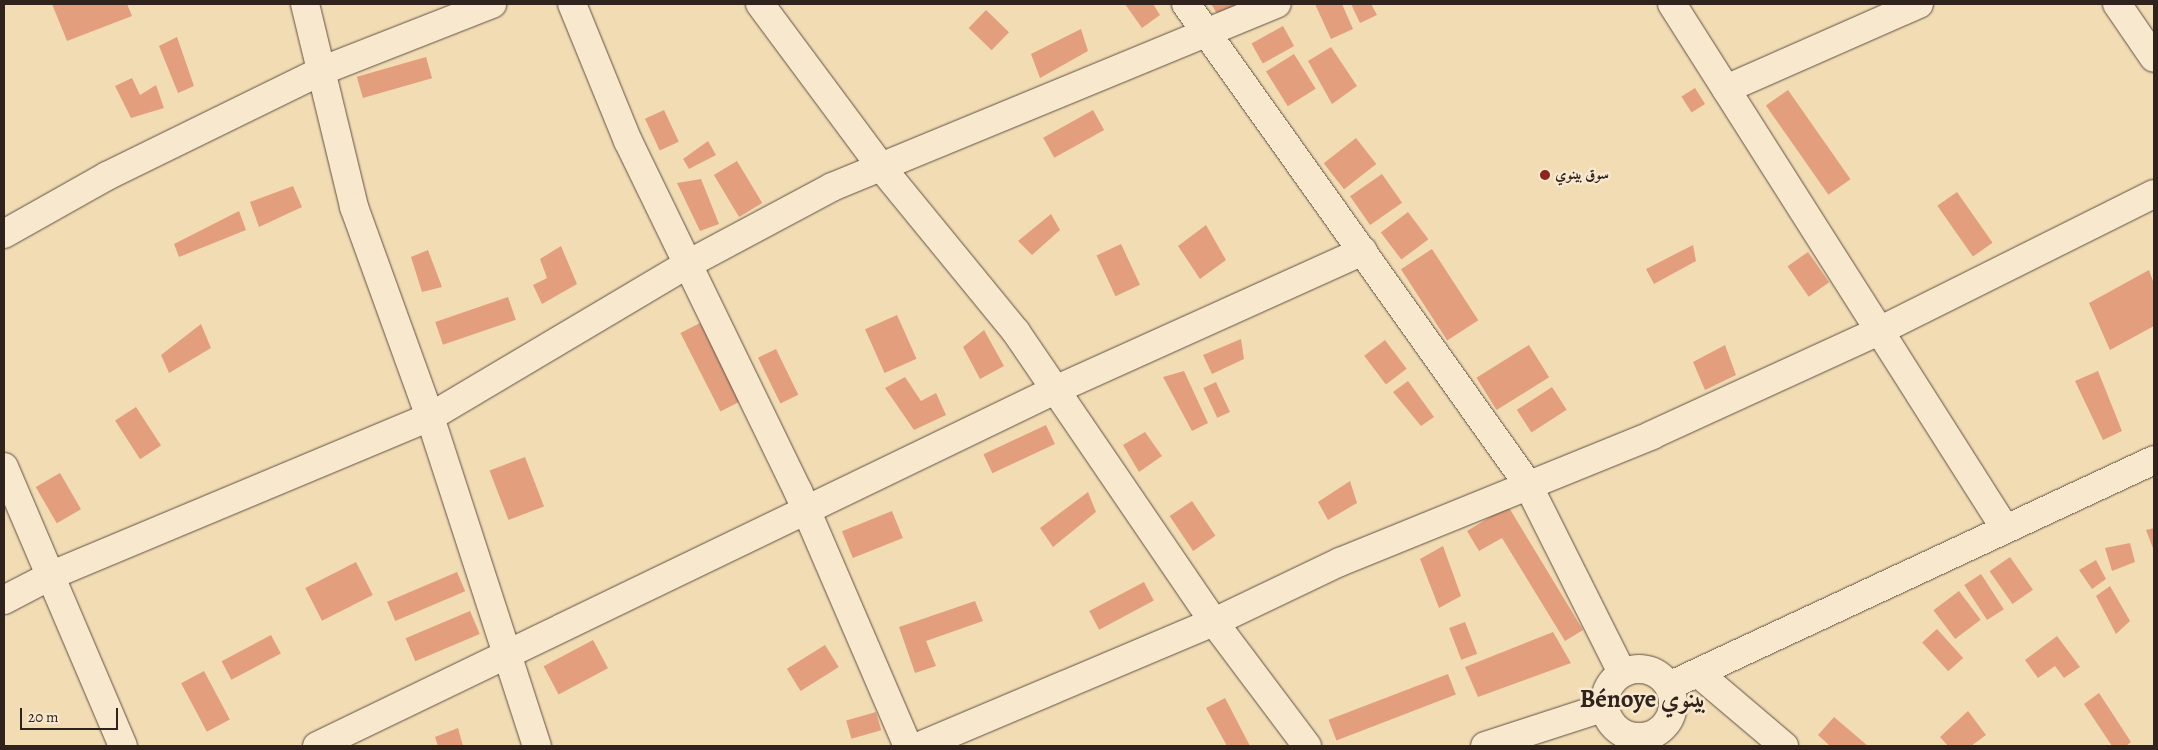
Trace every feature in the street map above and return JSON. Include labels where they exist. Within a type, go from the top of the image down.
[{"type":"street","points":[[305,4],[354,207],[430,417],[537,746]]},
{"type":"street","points":[[4,234],[107,176],[322,71],[492,4]]},
{"type":"street","points":[[572,4],[628,141],[807,513],[908,746]]},
{"type":"street","points":[[760,4],[881,167],[1016,332],[1214,622],[1307,746]]},
{"type":"street","points":[[1186,4],[1527,483],[1622,673]]},
{"type":"street","points":[[4,600],[52,575],[430,417],[688,264],[832,187],[1208,35],[1277,4]]},
{"type":"street","points":[[1672,4],[2004,527]]},
{"type":"street","points":[[1726,89],[1919,4]]},
{"type":"street","points":[[2116,4],[2154,58]]},
{"type":"street","points":[[920,746],[1214,622],[1527,483],[1652,435],[1879,331],[2154,194]]},
{"type":"street","points":[[317,746],[807,513],[1055,390],[1363,251]]},
{"type":"street","points":[[1670,686],[2004,527],[2154,460]]},
{"type":"street","points":[[4,467],[52,575],[123,746]]},
{"type":"street","points":[[1648,669],[1670,686],[1673,712],[1667,724],[1656,733],[1629,741],[1609,720],[1605,707],[1606,694],[1622,673],[1648,669]]},
{"type":"street","points":[[1698,673],[1784,746]]},
{"type":"street","points":[[1486,746],[1605,707]]},
{"type":"building","points":[[52,4],[127,4],[132,16],[67,41]]},
{"type":"building","points":[[1125,4],[1153,4],[1160,15],[1142,28]]},
{"type":"building","points":[[1211,4],[1238,4],[1218,15]]},
{"type":"building","points":[[1315,4],[1342,4],[1353,29],[1331,39]]},
{"type":"building","points":[[1351,4],[1371,4],[1377,15],[1360,23]]},
{"type":"building","points":[[986,10],[1009,32],[992,50],[969,28]]},
{"type":"building","points":[[1283,26],[1294,46],[1263,64],[1252,43]]},
{"type":"building","points":[[1081,29],[1088,51],[1040,78],[1031,54]]},
{"type":"building","points":[[177,37],[194,86],[178,93],[159,46]]},
{"type":"building","points":[[1331,47],[1357,86],[1332,104],[1308,61]]},
{"type":"building","points":[[1294,54],[1316,89],[1288,106],[1266,71]]},
{"type":"building","points":[[426,57],[432,78],[363,98],[357,77]]},
{"type":"building","points":[[132,78],[140,95],[156,85],[164,108],[131,118],[115,86]]},
{"type":"building","points":[[1695,88],[1705,104],[1691,113],[1681,96]]},
{"type":"building","points":[[1788,90],[1851,179],[1828,195],[1766,105]]},
{"type":"building","points":[[664,110],[679,142],[660,151],[645,119]]},
{"type":"building","points":[[1093,110],[1104,130],[1054,158],[1043,138]]},
{"type":"building","points":[[1356,138],[1376,164],[1344,189],[1324,163]]},
{"type":"building","points":[[708,141],[716,155],[689,169],[683,159]]},
{"type":"building","points":[[737,161],[762,203],[739,217],[714,175]]},
{"type":"building","points":[[1382,174],[1402,203],[1370,225],[1350,196]]},
{"type":"building","points":[[701,179],[719,224],[700,231],[677,183]]},
{"type":"building","points":[[293,186],[302,207],[259,227],[250,202]]},
{"type":"building","points":[[1957,192],[1993,243],[1973,257],[1937,206]]},
{"type":"building","points":[[239,211],[246,230],[179,257],[174,244]]},
{"type":"building","points":[[1408,212],[1428,239],[1401,260],[1381,232]]},
{"type":"building","points":[[1051,214],[1060,230],[1032,255],[1018,241]]},
{"type":"building","points":[[1206,225],[1226,260],[1200,279],[1178,246]]},
{"type":"building","points":[[1121,244],[1140,285],[1116,296],[1097,255]]},
{"type":"building","points":[[1693,245],[1696,261],[1654,284],[1646,269]]},
{"type":"building","points":[[561,246],[577,284],[542,304],[533,285],[547,278],[540,259]]},
{"type":"building","points":[[1432,249],[1478,320],[1447,340],[1401,269]]},
{"type":"building","points":[[428,250],[442,287],[422,292],[411,257]]},
{"type":"building","points":[[1808,252],[1829,282],[1809,297],[1788,266]]},
{"type":"building","points":[[2149,270],[2154,284],[2154,326],[2110,350],[2089,303]]},
{"type":"building","points":[[508,297],[516,320],[443,345],[435,322]]},
{"type":"building","points":[[897,315],[917,359],[885,373],[865,329]]},
{"type":"building","points":[[700,323],[740,401],[720,411],[680,333]]},
{"type":"building","points":[[201,324],[211,348],[169,373],[161,355]]},
{"type":"building","points":[[984,330],[1004,366],[980,379],[963,347]]},
{"type":"building","points":[[1241,339],[1244,359],[1212,374],[1203,355]]},
{"type":"building","points":[[1385,340],[1407,369],[1386,384],[1364,356]]},
{"type":"building","points":[[1529,345],[1549,377],[1497,410],[1476,378]]},
{"type":"building","points":[[1725,345],[1736,375],[1705,390],[1693,362]]},
{"type":"building","points":[[776,349],[798,395],[780,404],[758,358]]},
{"type":"building","points":[[1184,371],[1208,423],[1192,431],[1163,377]]},
{"type":"building","points":[[2098,371],[2122,431],[2103,440],[2075,381]]},
{"type":"building","points":[[905,377],[921,401],[936,393],[946,415],[914,430],[885,388]]},
{"type":"building","points":[[1408,381],[1434,417],[1421,426],[1393,392]]},
{"type":"building","points":[[1216,382],[1230,412],[1217,418],[1203,388]]},
{"type":"building","points":[[1552,387],[1567,410],[1531,433],[1517,410]]},
{"type":"building","points":[[136,407],[161,446],[140,459],[115,421]]},
{"type":"building","points":[[1046,425],[1055,444],[992,473],[983,454]]},
{"type":"building","points":[[1145,432],[1162,456],[1139,472],[1123,445]]},
{"type":"building","points":[[525,457],[544,506],[509,520],[490,471]]},
{"type":"building","points":[[60,473],[81,509],[57,523],[36,487]]},
{"type":"building","points":[[1350,481],[1357,503],[1328,520],[1318,502]]},
{"type":"building","points":[[1088,492],[1096,512],[1053,547],[1040,528]]},
{"type":"building","points":[[1192,501],[1215,536],[1193,551],[1170,516]]},
{"type":"building","points":[[1508,506],[1583,630],[1565,641],[1502,538],[1479,551],[1467,531]]},
{"type":"building","points":[[892,511],[903,538],[853,558],[842,531]]},
{"type":"building","points":[[2154,528],[2154,551],[2146,530]]},
{"type":"building","points":[[2130,543],[2135,562],[2112,571],[2105,548]]},
{"type":"building","points":[[1443,546],[1461,596],[1439,608],[1420,559]]},
{"type":"building","points":[[2010,557],[2033,590],[2012,604],[1990,571]]},
{"type":"building","points":[[2096,560],[2106,579],[2092,589],[2079,570]]},
{"type":"building","points":[[356,562],[373,595],[322,621],[305,588]]},
{"type":"building","points":[[457,572],[465,591],[395,621],[387,602]]},
{"type":"building","points":[[1981,574],[2004,609],[1987,620],[1964,585]]},
{"type":"building","points":[[1144,582],[1154,601],[1099,630],[1089,611]]},
{"type":"building","points":[[2110,586],[2130,621],[2116,634],[2096,596]]},
{"type":"building","points":[[1959,591],[1981,620],[1955,639],[1933,610]]},
{"type":"building","points":[[975,601],[983,621],[926,641],[936,666],[915,673],[899,627]]},
{"type":"building","points":[[470,611],[480,634],[415,661],[406,638]]},
{"type":"building","points":[[1465,622],[1477,654],[1461,660],[1449,628]]},
{"type":"building","points":[[1937,629],[1963,658],[1948,671],[1922,642]]},
{"type":"building","points":[[1553,632],[1571,663],[1478,697],[1465,667]]},
{"type":"building","points":[[271,635],[281,654],[231,680],[222,661]]},
{"type":"building","points":[[2057,636],[2080,667],[2064,678],[2055,666],[2038,678],[2025,660]]},
{"type":"building","points":[[593,640],[608,668],[559,695],[544,666]]},
{"type":"building","points":[[825,645],[839,667],[801,691],[787,669]]},
{"type":"building","points":[[204,671],[230,720],[207,732],[181,683]]},
{"type":"building","points":[[1448,674],[1456,695],[1336,740],[1329,720]]},
{"type":"building","points":[[2099,693],[2131,742],[2126,746],[2112,746],[2084,704]]},
{"type":"building","points":[[1225,698],[1250,746],[1227,746],[1206,708]]},
{"type":"building","points":[[1968,711],[1986,735],[1971,746],[1948,746],[1940,737]]},
{"type":"building","points":[[876,712],[881,730],[851,739],[846,721]]},
{"type":"building","points":[[1834,717],[1868,746],[1830,746],[1818,735]]},
{"type":"building","points":[[458,728],[463,746],[438,746],[435,737]]},
{"type":"place","name":"سوق بينوي","points":[[1545,175]]},
{"type":"district","name":"Bénoye بينوي","points":[[1643,699]]}]
